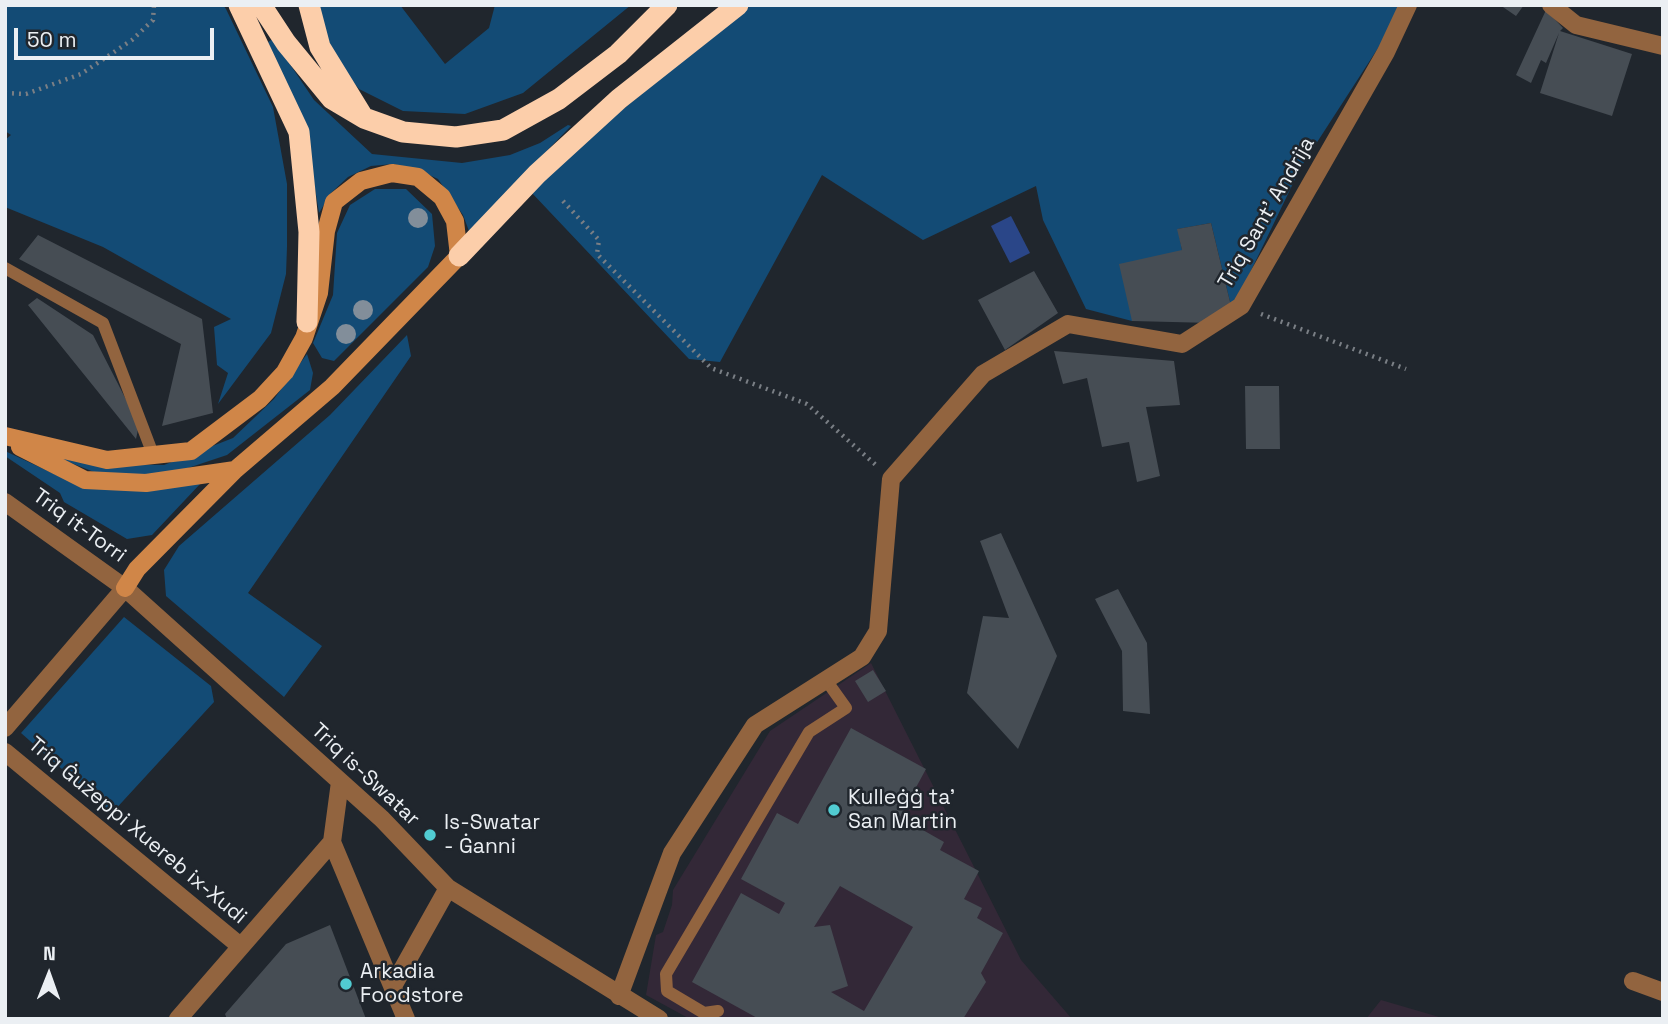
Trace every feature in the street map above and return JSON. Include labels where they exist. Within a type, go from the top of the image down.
[{"type":"highway","points":[[239,5],[299,132],[309,232],[307,322]]},
{"type":"highway","points":[[261,5],[316,83],[332,99],[364,118],[403,132],[456,137],[503,130],[559,99],[618,54],[667,5]]},
{"type":"highway","points":[[309,5],[320,47],[364,118]]},
{"type":"highway","points":[[459,257],[537,174],[619,99],[738,5]]},
{"type":"main road","points":[[5,438],[107,460],[191,451],[260,399],[285,372],[304,338],[307,322],[319,293],[326,231],[334,202],[361,181],[392,173],[418,177],[442,197],[455,221],[459,257],[332,387],[235,470],[137,569],[125,588]]},
{"type":"main road","points":[[5,438],[85,480],[146,483],[235,470]]},
{"type":"street","name":"Triq Sant' Andrija","points":[[891,479],[982,374],[1068,324],[1182,344],[1241,306],[1386,52],[1408,5]]},
{"type":"street","points":[[1551,5],[1576,25],[1663,46]]},
{"type":"street","points":[[619,996],[672,853],[755,725],[862,657],[878,631],[891,479]]},
{"type":"street","name":"Triq it-Torri","points":[[5,502],[125,588]]},
{"type":"street","points":[[5,728],[125,588]]},
{"type":"street","name":"Triq is-Swatar","points":[[125,588],[382,818],[448,888],[659,1019]]},
{"type":"street","name":"Triq Ġużeppi Xuereb ix-Xudi","points":[[5,752],[239,945]]},
{"type":"street","points":[[340,782],[332,842],[406,1019]]},
{"type":"street","points":[[180,1018],[239,945],[332,842]]},
{"type":"street","points":[[393,986],[448,888]]},
{"type":"street","points":[[1633,981],[1663,992]]},
{"type":"lane","points":[[5,268],[103,323],[154,457]]},
{"type":"lane","points":[[718,1011],[704,1013],[667,991],[666,974],[809,732],[846,708],[826,680]]},
{"type":"path","points":[[5,93],[26,94],[81,74],[132,40],[153,20],[154,5]]},
{"type":"path","points":[[563,201],[599,240],[597,254],[711,368],[807,404],[891,479]]},
{"type":"path","points":[[1241,306],[1406,369]]},
{"type":"shaded area","points":[[5,5],[223,5],[226,9],[273,107],[287,184],[287,247],[286,274],[271,333],[218,404],[228,373],[217,365],[214,327],[231,319],[103,247],[5,207],[5,140],[11,135],[5,131]]},
{"type":"shaded area","points":[[315,5],[400,5],[445,64],[489,28],[495,5],[631,5],[523,93],[465,114],[403,111],[359,89],[324,46]]},
{"type":"shaded area","points":[[751,5],[1400,5],[1391,28],[1301,167],[1232,310],[1211,223],[1178,229],[1182,250],[1132,321],[1086,309],[1043,220],[1036,186],[923,240],[822,175],[720,362],[689,359],[531,192],[595,132]]},
{"type":"shaded area","points":[[273,39],[314,100],[372,154],[462,163],[510,155],[540,143],[568,125],[571,126],[469,231],[463,215],[438,179],[416,169],[393,164],[371,166],[348,177],[331,193],[319,213],[309,151],[268,42]]},
{"type":"shaded area","points":[[375,189],[406,189],[432,214],[435,246],[428,267],[334,361],[322,358],[313,343],[333,295],[337,233],[350,205]]},
{"type":"shaded area","points":[[1011,216],[1030,253],[1010,263],[991,226]]},
{"type":"shaded area","points":[[407,335],[411,356],[248,593],[322,646],[284,697],[166,596],[164,570],[179,546],[330,415]]},
{"type":"shaded area","points":[[307,354],[313,373],[310,390],[227,455],[164,476],[94,472],[36,449],[97,464],[164,465],[233,438],[274,399]]},
{"type":"shaded area","points":[[5,451],[78,485],[201,483],[152,535],[127,539],[64,502],[60,493],[5,456]]},
{"type":"shaded area","points":[[124,617],[211,686],[214,702],[112,813],[21,733]]},
{"type":"shaded area","name":"Kulleġġ ta' San Martin","points":[[871,663],[1021,960],[1072,1019],[690,1019],[646,995],[656,935],[663,932],[672,905],[673,890],[770,731]]},
{"type":"shaded area","points":[[1381,1000],[1446,1019],[1366,1019]]},
{"type":"building","points":[[1500,5],[1524,5],[1516,16]]},
{"type":"building","points":[[1546,10],[1563,28],[1560,31],[1632,54],[1612,116],[1540,93],[1559,33],[1546,63],[1541,60],[1531,83],[1516,75]]},
{"type":"building","points":[[1211,223],[1232,310],[1212,323],[1132,321],[1119,264],[1182,250],[1177,229]]},
{"type":"building","points":[[38,235],[202,319],[213,413],[162,426],[181,344],[19,259]]},
{"type":"building","points":[[1034,271],[1058,313],[1005,350],[978,300]]},
{"type":"building","points":[[37,298],[93,335],[139,425],[136,439],[28,305]]},
{"type":"building","points":[[1054,351],[1174,361],[1180,405],[1146,407],[1160,476],[1137,482],[1129,442],[1102,447],[1087,378],[1063,384]]},
{"type":"building","points":[[1245,386],[1279,386],[1280,449],[1246,449]]},
{"type":"building","points":[[1001,533],[1057,656],[1018,749],[967,693],[983,616],[1009,618],[980,541]]},
{"type":"building","points":[[1118,589],[1147,643],[1150,714],[1123,711],[1122,651],[1095,599]]},
{"type":"building","points":[[873,670],[886,691],[868,702],[855,681]]},
{"type":"building","points":[[851,728],[926,769],[900,817],[944,842],[940,850],[979,871],[964,899],[982,908],[977,918],[1003,933],[981,973],[986,982],[963,1019],[759,1019],[692,982],[741,893],[779,914],[785,903],[741,879],[777,813],[798,824]],"holes":[[[840,886],[913,927],[864,1011],[831,992],[848,986],[830,925],[814,927]]]},
{"type":"building","points":[[330,925],[366,1019],[227,1019],[225,1014],[286,944]]},
{"type":"place","name":"Kulleġġ ta' San Martin","points":[[834,810]]},
{"type":"place","name":"Is-Swatar - Ġanni","points":[[430,835]]},
{"type":"place","name":"Arkadia Foodstore","points":[[346,984]]}]
